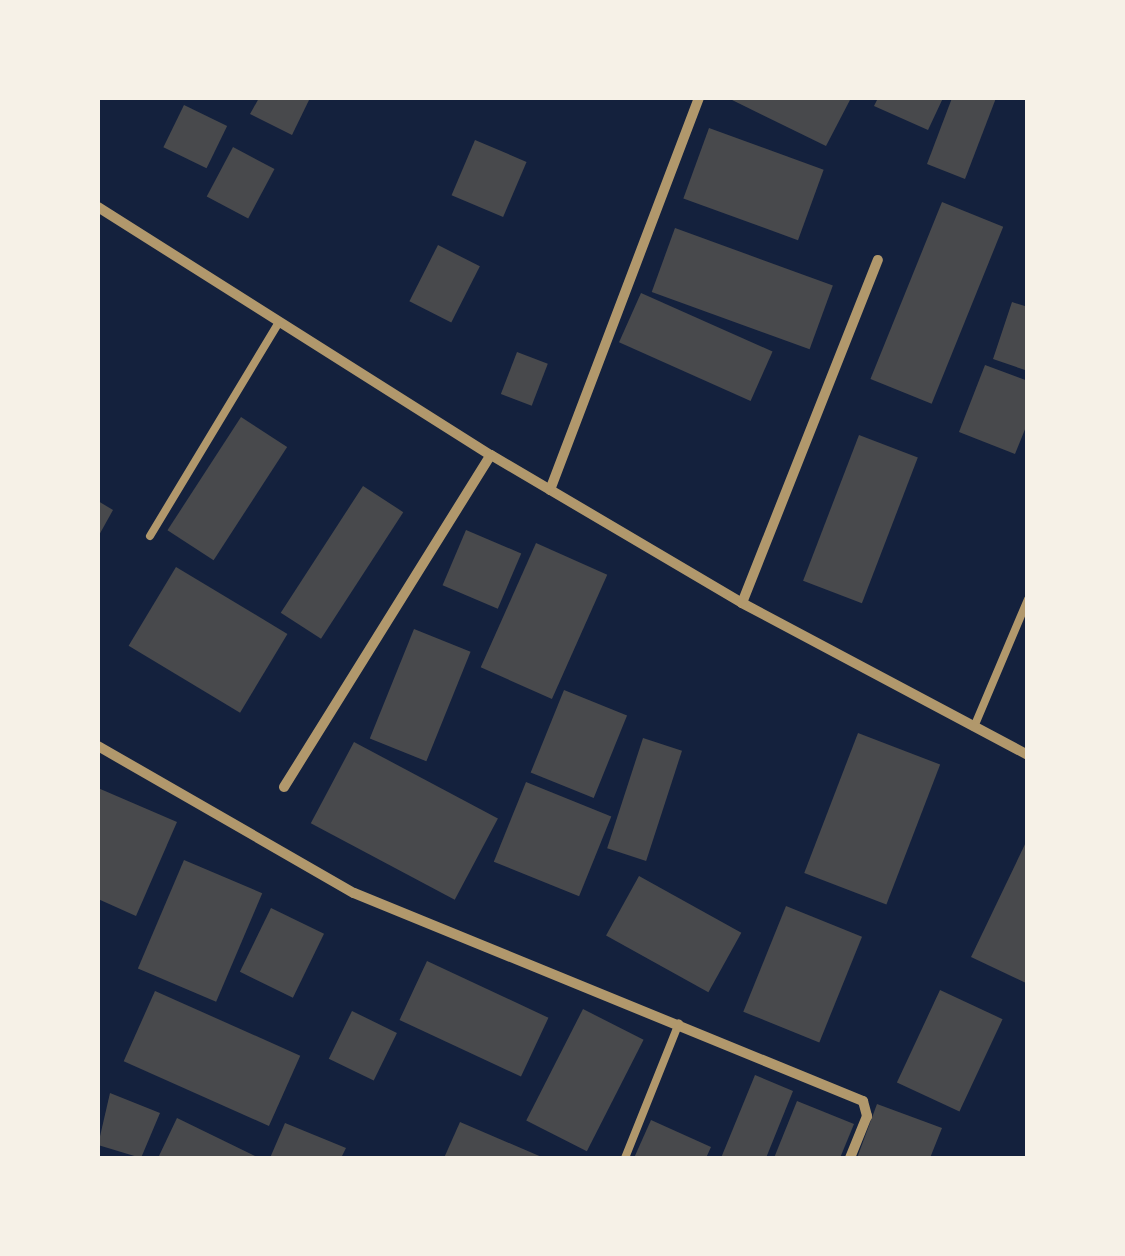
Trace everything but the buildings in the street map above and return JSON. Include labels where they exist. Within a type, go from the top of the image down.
[{"type":"street","points":[[550,490],[700,98]]},
{"type":"street","points":[[98,208],[490,455],[742,603],[1028,755]]},
{"type":"street","points":[[742,603],[878,260]]},
{"type":"street","points":[[284,788],[490,455]]},
{"type":"street","points":[[98,746],[354,894],[470,945],[680,1022],[867,1104],[850,1158]]},
{"type":"lane","points":[[150,536],[278,324]]},
{"type":"lane","points":[[974,727],[1028,600]]},
{"type":"lane","points":[[625,1158],[680,1022]]}]
